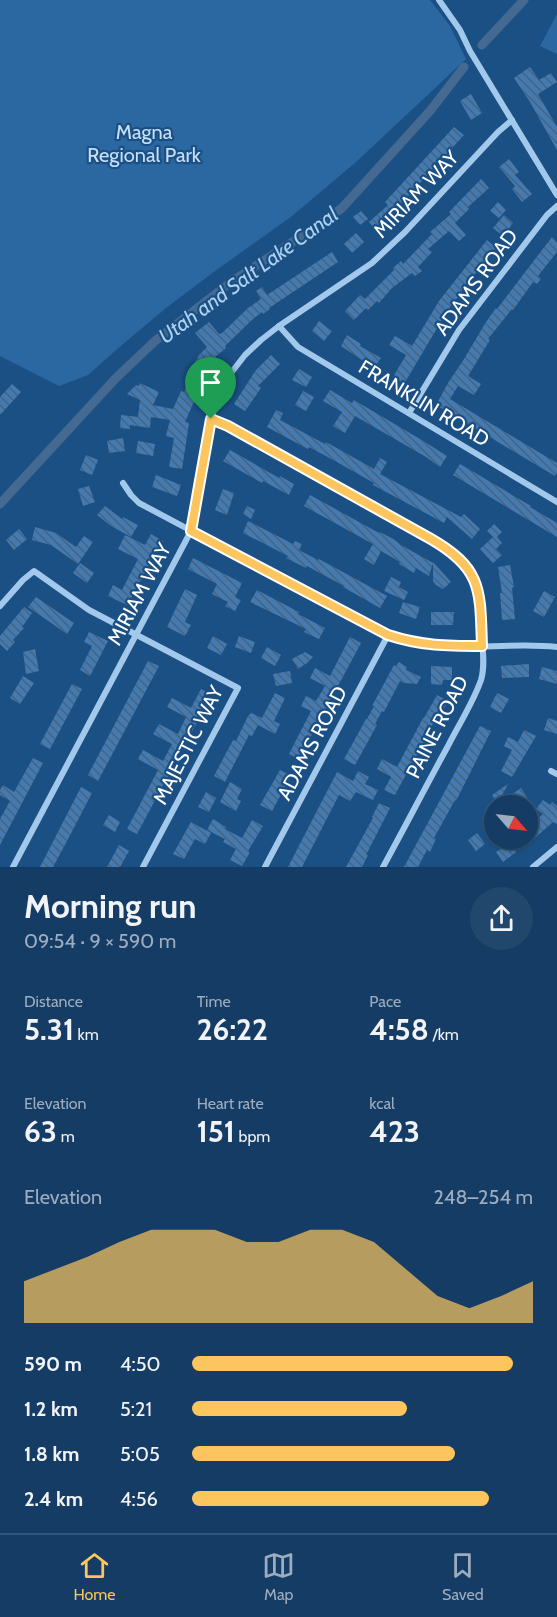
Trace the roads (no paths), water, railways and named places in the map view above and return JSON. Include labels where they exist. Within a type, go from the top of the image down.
[{"type":"street","points":[[439,0],[451,14],[470,51],[557,195]]},
{"type":"street","name":"MIRIAM WAY","points":[[13,867],[191,531],[211,419],[219,394],[231,373],[253,348],[279,326],[372,263],[405,232],[498,132],[512,120]]},
{"type":"street","name":"ADAMS ROAD","points":[[409,413],[459,330],[547,215],[557,206]]},
{"type":"street","name":"FRANKLIN ROAD","points":[[279,326],[298,347],[557,502]]},
{"type":"street","name":"PAINE ROAD","points":[[211,419],[228,426],[456,555],[471,574],[479,594],[482,678],[383,867]]},
{"type":"street","points":[[123,483],[139,503],[388,635],[419,644],[437,646],[526,645],[557,648]]},
{"type":"street","name":"MAJESTIC WAY","points":[[0,606],[34,571],[80,604],[238,688],[143,867]]},
{"type":"street","name":"ADAMS ROAD","points":[[265,867],[388,635]]},
{"type":"street","points":[[532,867],[557,847]]},
{"type":"waterway","name":"Utah and Salt Lake Canal","points":[[482,45],[524,0]]},
{"type":"waterway","name":"Utah and Salt Lake Canal","points":[[0,504],[116,378],[155,341],[231,282],[342,208],[430,111],[464,67]]},
{"type":"park label","name":"Magna Regional Park","points":[[144,144]]}]
